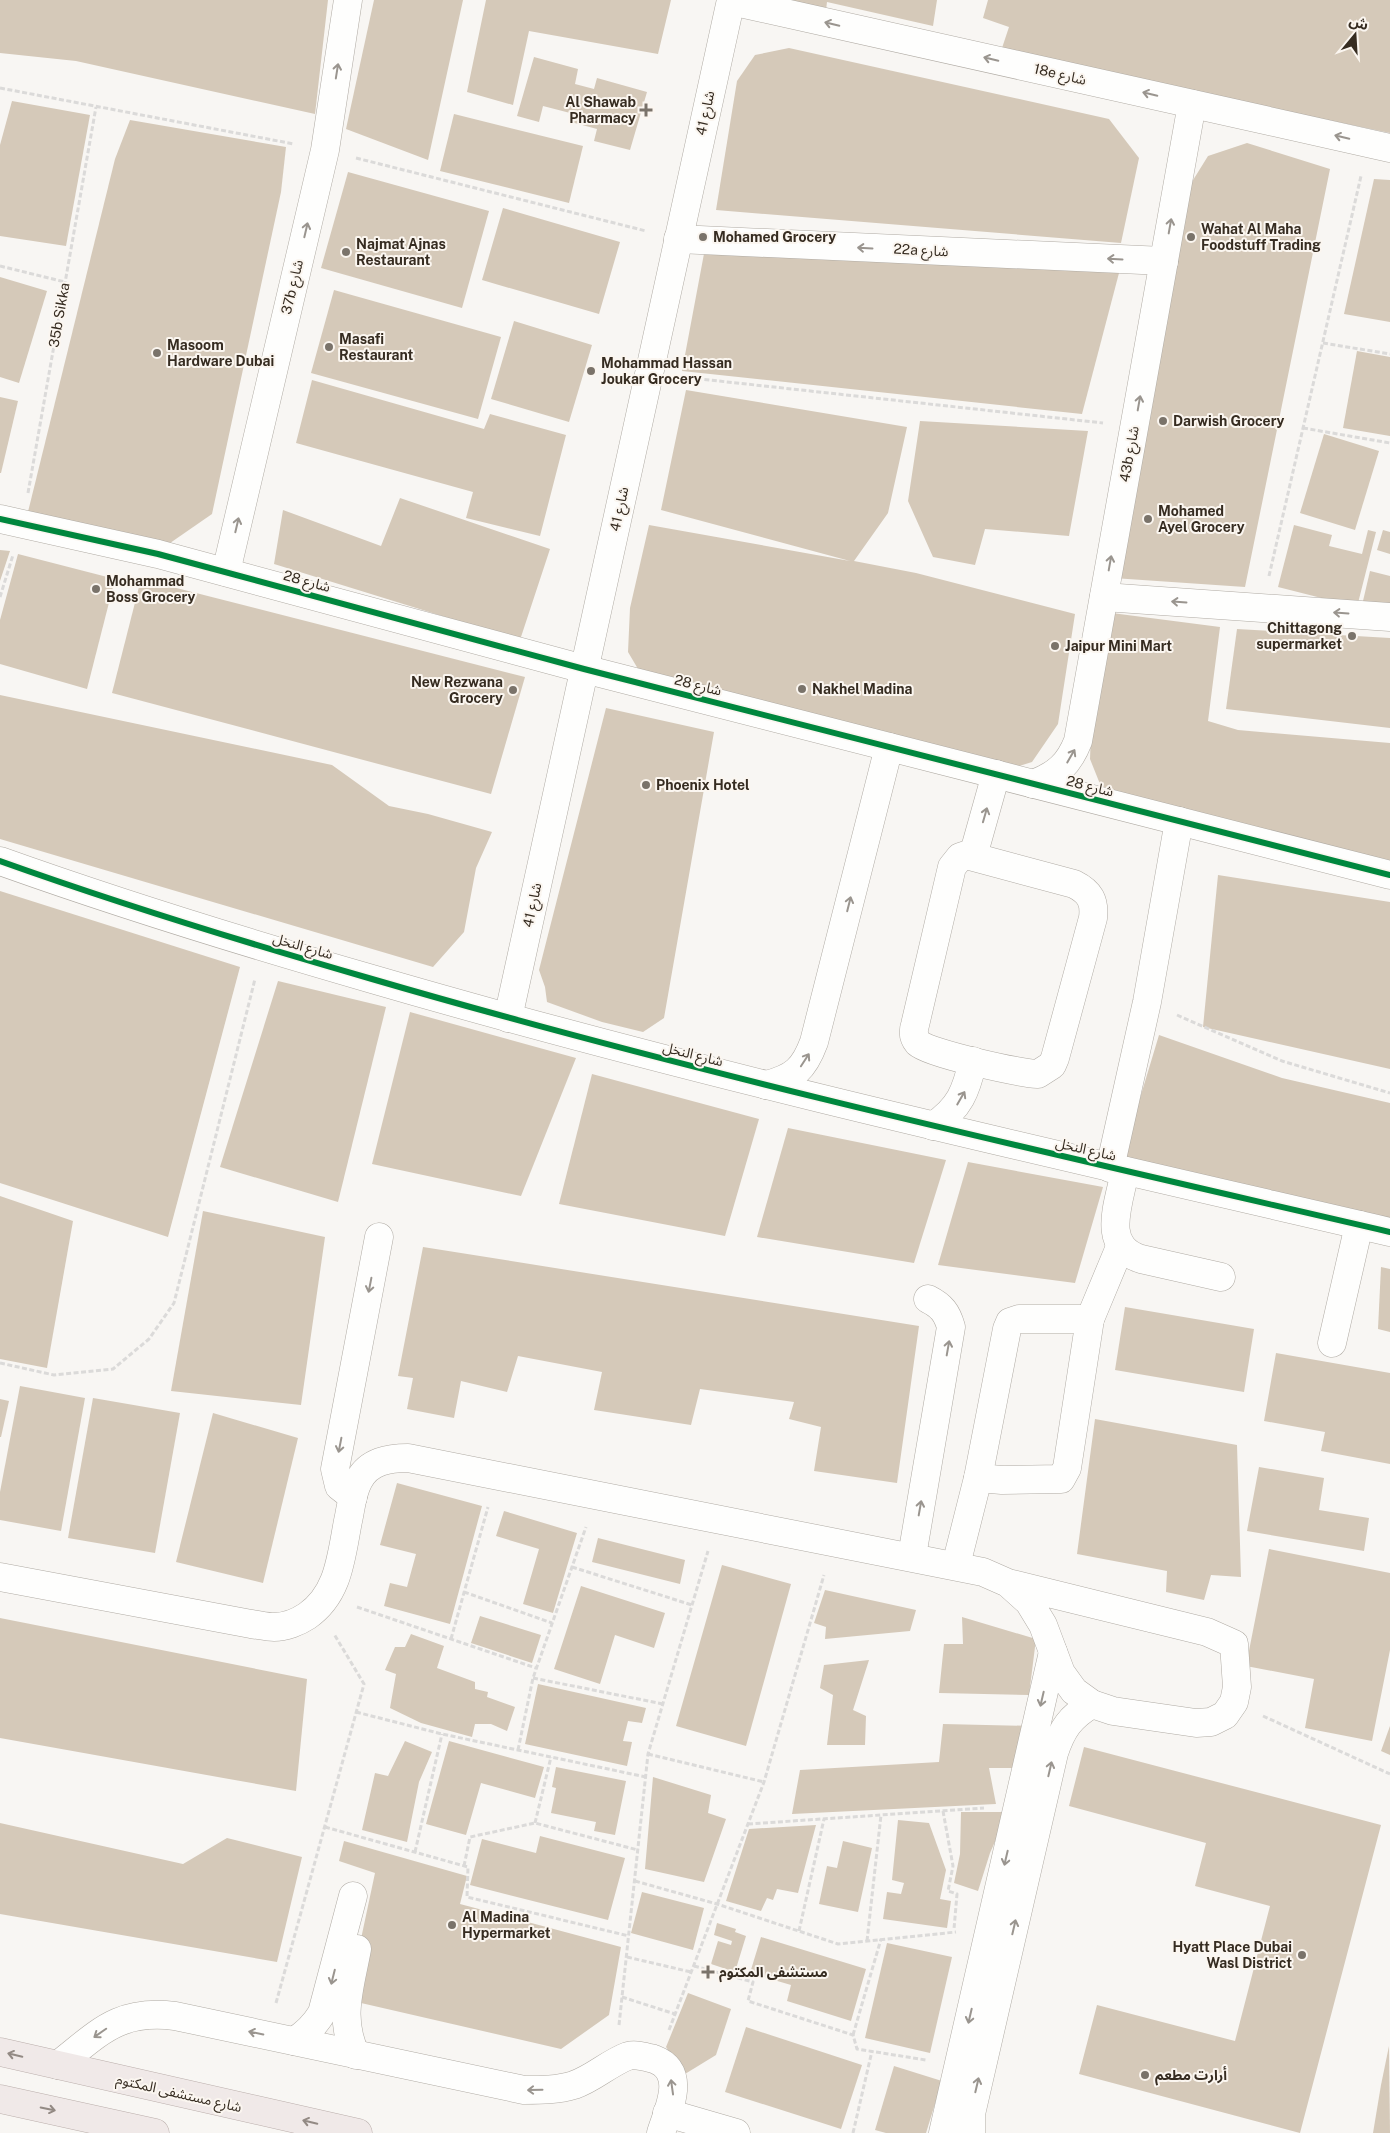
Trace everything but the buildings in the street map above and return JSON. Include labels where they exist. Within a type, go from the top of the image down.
[{"type":"main road","name":"شارع مستشفى المكتوم","points":[[0,2052],[358,2133]]},
{"type":"main road","points":[[0,2099],[89,2126],[155,2133]]},
{"type":"street","name":"37b شارع","points":[[226,572],[325,150],[348,0]]},
{"type":"street","name":"18e شارع","points":[[731,0],[1379,146]]},
{"type":"street","name":"شارع 41","points":[[508,1018],[731,0]]},
{"type":"street","name":"43b شارع","points":[[1033,784],[1049,778],[1062,769],[1072,756],[1078,741],[1192,104]]},
{"type":"street","name":"22a شارع","points":[[678,239],[1164,261]]},
{"type":"street","name":"شارع 28","points":[[11,521],[158,554],[584,668],[1390,875]]},
{"type":"street","points":[[1104,597],[1390,617]]},
{"type":"street","points":[[766,1085],[783,1081],[797,1072],[808,1058],[814,1042],[889,747]]},
{"type":"street","points":[[973,856],[996,774]]},
{"type":"street","points":[[1179,821],[1118,1170],[1116,1236],[1120,1247],[1130,1256],[1221,1277]]},
{"type":"street","points":[[973,856],[1074,884],[1084,889],[1091,897],[1094,908],[1073,993],[1052,1065],[1038,1074],[1030,1074],[973,1061],[926,1048],[915,1039],[913,1032],[952,867],[960,857],[973,856]]},
{"type":"street","name":"شارع النخل","points":[[0,861],[87,892],[263,947],[508,1018],[933,1126],[1390,1232]]},
{"type":"street","points":[[933,1126],[947,1117],[958,1104],[966,1089],[973,1061]]},
{"type":"street","points":[[1332,1343],[1358,1225]]},
{"type":"street","points":[[353,1497],[339,1486],[335,1469],[378,1237]]},
{"type":"street","points":[[978,1478],[1002,1480],[1061,1479],[1067,1468],[1090,1319],[1120,1247]]},
{"type":"street","points":[[912,1556],[951,1327],[947,1315],[940,1305],[928,1299]]},
{"type":"street","points":[[956,1565],[978,1478],[1007,1329],[1010,1322],[1019,1319],[1090,1319]]},
{"type":"street","points":[[0,1578],[276,1627],[299,1621],[323,1602],[332,1588],[340,1565],[353,1497],[359,1479],[372,1466],[389,1458],[408,1458],[956,1565],[983,1572],[1008,1583],[1207,1632],[1234,1644],[1237,1687],[1234,1702],[1225,1715],[1211,1722],[1196,1723],[1113,1711],[1092,1704],[1074,1691],[1061,1673],[1043,1625],[1030,1602],[1008,1583]]},
{"type":"street","points":[[943,2133],[1053,1652]]},
{"type":"street","points":[[971,2133],[971,2114],[1054,1753],[1059,1738],[1067,1724],[1078,1712],[1092,1704]]},
{"type":"street","points":[[294,2041],[310,2030],[322,2013],[359,1897],[346,2017],[348,2037],[356,2055]]},
{"type":"street","points":[[58,2065],[118,2021],[136,2015],[156,2014],[175,2016],[524,2090],[549,2090],[573,2085],[595,2076],[629,2056],[644,2056],[658,2061],[668,2071],[674,2085],[673,2100],[664,2123],[736,2133]]},
{"type":"path","points":[[1262,608],[1323,343],[1379,146]]},
{"type":"path","points":[[0,266],[65,282]]},
{"type":"path","points":[[1323,343],[1390,354]]},
{"type":"path","points":[[649,374],[1134,427]]},
{"type":"path","points":[[1304,428],[1390,442]]},
{"type":"path","points":[[0,1364],[54,1375],[113,1369],[149,1339],[174,1303],[263,947]]},
{"type":"path","points":[[1147,1002],[1282,1061],[1390,1093]]},
{"type":"path","points":[[451,1639],[497,1475]]},
{"type":"path","points":[[518,1750],[536,1668],[597,1495]]},
{"type":"path","points":[[615,2063],[648,1754],[718,1519]]},
{"type":"path","points":[[658,2061],[764,1782],[833,1542]]},
{"type":"path","points":[[572,1567],[692,1605]]},
{"type":"path","points":[[464,1592],[552,1623]]},
{"type":"path","points":[[323,1602],[451,1639],[536,1668]]},
{"type":"path","points":[[267,2036],[364,1684],[323,1602]]},
{"type":"path","points":[[533,1678],[663,1704]]},
{"type":"path","points":[[1234,1702],[1390,1774]]},
{"type":"path","points":[[356,1712],[442,1734],[646,1776]]},
{"type":"path","points":[[416,1852],[442,1734]]},
{"type":"path","points":[[648,1754],[764,1782]]},
{"type":"path","points":[[536,1823],[551,1757]]},
{"type":"path","points":[[748,1824],[1018,1806]]},
{"type":"path","points":[[943,1811],[953,1866],[948,1891],[957,1894],[953,1932]]},
{"type":"path","points":[[867,1941],[881,1815]]},
{"type":"path","points":[[799,1931],[824,1819]]},
{"type":"path","points":[[464,1866],[470,1837],[536,1823],[638,1850]]},
{"type":"path","points":[[325,1827],[468,1867],[467,1896],[629,1936]]},
{"type":"path","points":[[634,1881],[718,1904],[838,1944],[990,1929]]},
{"type":"path","points":[[881,1940],[853,2036],[857,2049],[959,2065]]},
{"type":"path","points":[[626,1957],[691,1972]]},
{"type":"path","points":[[694,1966],[753,1982],[748,2001],[853,2036]]},
{"type":"path","points":[[622,1997],[675,2014]]},
{"type":"path","points":[[853,2133],[872,2051]]},
{"type":"cycle path","points":[[0,519],[158,554],[584,669],[1390,875]]},
{"type":"cycle path","points":[[0,861],[278,952],[625,1049],[879,1113],[1390,1232]]},
{"type":"place","name":"Al Shawab Pharmacy","points":[[646,110]]},
{"type":"place","name":"Mohamed Grocery","points":[[703,237]]},
{"type":"place","name":"Wahat Al Maha Foodstuff Trading","points":[[1191,237]]},
{"type":"place","name":"Najmat Ajnas Restaurant","points":[[346,252]]},
{"type":"place","name":"Masafi Restaurant","points":[[329,347]]},
{"type":"place","name":"Masoom Hardware Dubai","points":[[157,353]]},
{"type":"place","name":"Mohammad Hassan Joukar Grocery","points":[[591,371]]},
{"type":"place","name":"Darwish Grocery","points":[[1163,421]]},
{"type":"place","name":"Mohamed Ayel Grocery","points":[[1148,519]]},
{"type":"place","name":"Mohammad Boss Grocery","points":[[96,589]]},
{"type":"place","name":"Chittagong supermarket","points":[[1352,636]]},
{"type":"place","name":"Jaipur Mini Mart","points":[[1055,646]]},
{"type":"place","name":"Nakhel Madina","points":[[802,689]]},
{"type":"place","name":"New Rezwana Grocery","points":[[513,690]]},
{"type":"place","name":"Phoenix Hotel","points":[[646,785]]},
{"type":"place","name":"Al Madina Hypermarket","points":[[452,1925]]},
{"type":"place","name":"Hyatt Place Dubai Wasl District","points":[[1302,1955]]},
{"type":"place","name":"مستشفى المكتوم","points":[[708,1972]]},
{"type":"place","name":"أرارت مطعم","points":[[1145,2075]]}]
